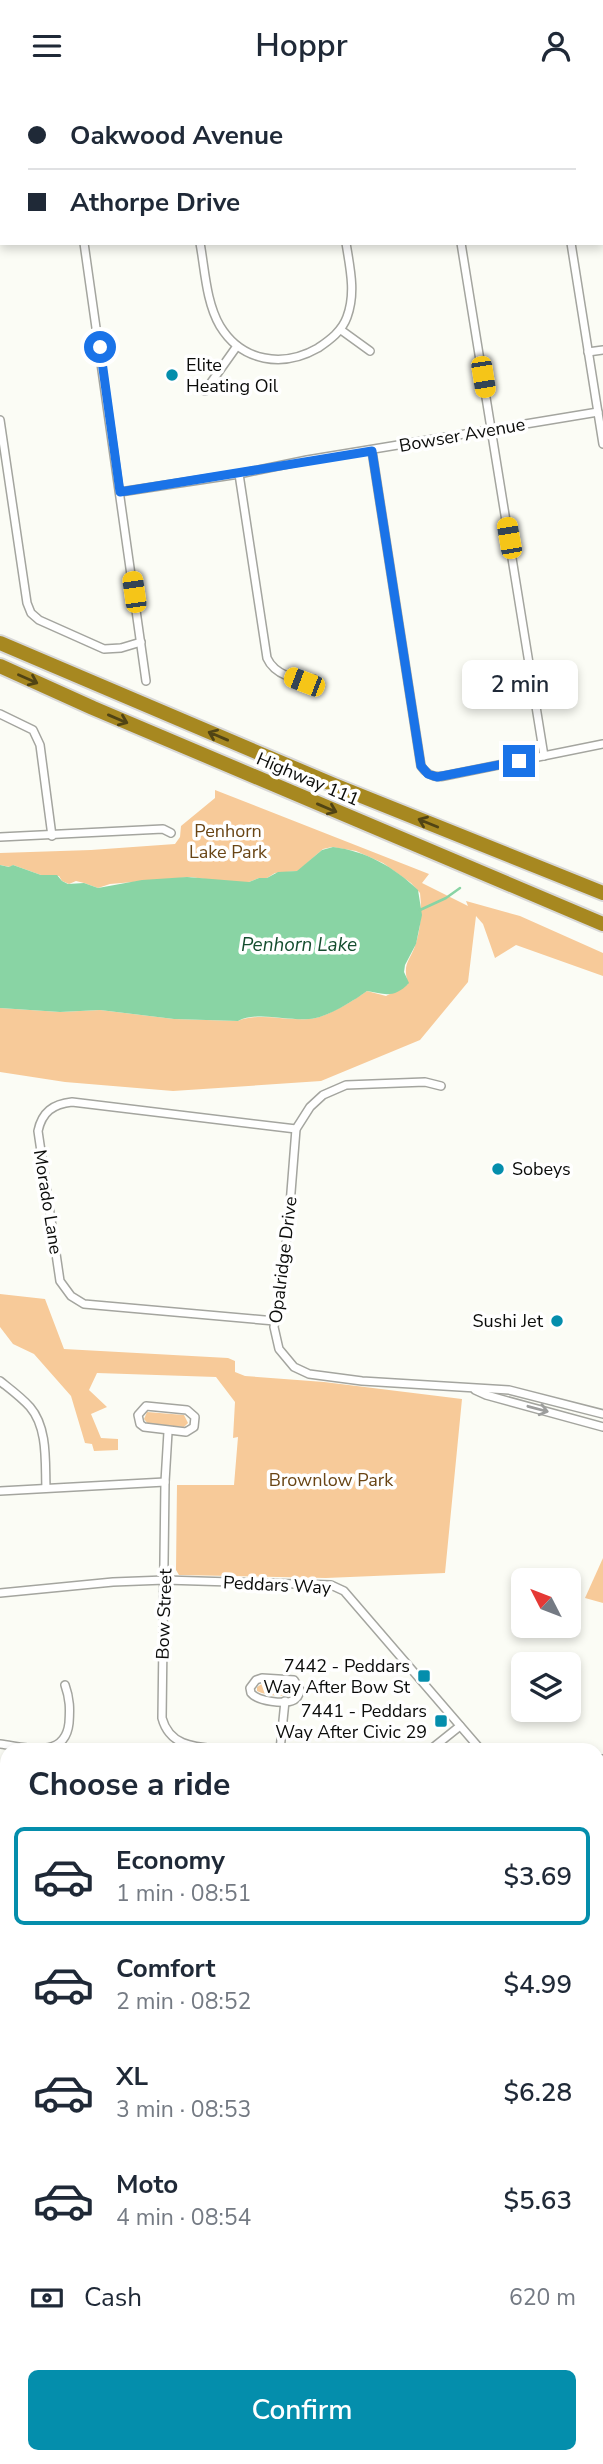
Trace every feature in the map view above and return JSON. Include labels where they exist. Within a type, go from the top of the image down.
[{"type":"highway","name":"Highway 111","points":[[0,643],[334,785],[603,893]]},
{"type":"highway","name":"Highway 111","points":[[0,666],[603,924]]},
{"type":"highway","points":[[492,849],[603,882]]},
{"type":"highway","points":[[549,902],[603,930]]},
{"type":"street","points":[[84,245],[146,681]]},
{"type":"street","points":[[200,245],[215,317],[221,328],[237,346],[256,357],[271,360],[291,359],[311,352],[341,330],[349,312],[353,285],[346,245]]},
{"type":"street","points":[[461,245],[544,756]]},
{"type":"street","points":[[570,245],[603,444]]},
{"type":"street","points":[[341,330],[370,351]]},
{"type":"street","points":[[205,390],[237,346]]},
{"type":"street","points":[[588,352],[603,350]]},
{"type":"street","name":"Bowser Avenue","points":[[120,492],[598,412]]},
{"type":"street","points":[[0,420],[27,603],[31,613],[38,619],[104,649],[121,648],[141,642]]},
{"type":"street","points":[[372,451],[421,766],[428,774],[437,777],[603,744]]},
{"type":"street","points":[[239,474],[267,658],[270,664],[282,673],[304,682],[314,680]]},
{"type":"street","points":[[0,715],[37,734],[52,836]]},
{"type":"street","points":[[0,837],[163,829],[171,833]]},
{"type":"street","points":[[296,1129],[316,1101],[346,1085],[425,1082],[441,1086]]},
{"type":"street","name":"Morado Lane","points":[[275,1321],[84,1304],[71,1296],[60,1281],[38,1131],[41,1120],[53,1106],[72,1102],[296,1129]]},
{"type":"street","name":"Opalridge Drive","points":[[296,1129],[288,1232],[275,1321],[275,1338],[282,1354],[294,1367],[309,1374],[362,1381],[526,1393],[603,1414]]},
{"type":"street","points":[[0,1381],[29,1405],[39,1422],[44,1448],[46,1488]]},
{"type":"street","name":"Opalridge Drive","points":[[474,1389],[486,1395],[603,1427]]},
{"type":"street","points":[[146,1406],[193,1413],[195,1422],[191,1430],[168,1432],[144,1427],[140,1424],[138,1415],[146,1406]]},
{"type":"street","name":"Bow Street","points":[[168,1432],[161,1708],[165,1727],[171,1737],[180,1743]]},
{"type":"street","points":[[0,1492],[165,1482]]},
{"type":"street","name":"Peddars Way","points":[[0,1593],[165,1580],[331,1584],[344,1591],[475,1743]]},
{"type":"street","points":[[262,1678],[294,1680],[300,1690],[299,1695],[295,1700],[285,1701],[259,1700],[251,1693],[250,1688],[262,1678]]},
{"type":"street","points":[[58,1743],[68,1733],[70,1708],[65,1685]]},
{"type":"street","points":[[281,1743],[285,1701]]},
{"type":"street","points":[[438,1743],[460,1725]]},
{"type":"green space","name":"Penhorn Lake Park","points":[[215,790],[429,874],[422,883],[468,906],[466,901],[520,916],[603,953],[603,976],[516,945],[495,958],[483,924],[476,916],[468,982],[420,1040],[321,1081],[173,1091],[65,1082],[0,1072],[0,1008],[60,1012],[100,1010],[174,1019],[309,1019],[331,1012],[367,991],[386,996],[408,984],[406,966],[420,925],[420,893],[383,863],[356,851],[332,847],[323,849],[298,871],[275,873],[267,878],[249,882],[191,877],[110,884],[98,888],[76,881],[69,884],[59,876],[41,875],[13,865],[0,865],[0,853],[175,844],[180,837],[181,826],[215,798]]},
{"type":"green space","name":"Brownlow Park","points":[[0,1294],[45,1299],[64,1349],[228,1358],[235,1361],[235,1372],[245,1376],[324,1382],[462,1399],[445,1573],[326,1578],[179,1575],[176,1570],[177,1485],[234,1485],[238,1437],[233,1438],[235,1402],[216,1377],[97,1373],[89,1390],[107,1407],[91,1414],[101,1438],[118,1439],[118,1450],[94,1451],[92,1444],[85,1443],[71,1396],[34,1354],[13,1344],[0,1327]]},
{"type":"green space","points":[[147,1412],[184,1415],[188,1423],[184,1427],[148,1424],[144,1419]]},
{"type":"green space","points":[[603,1558],[603,1603],[585,1598]]},
{"type":"green space","points":[[265,1682],[295,1684],[297,1688],[295,1694],[286,1695],[270,1695],[257,1691],[257,1687]]},
{"type":"water","name":"Penhorn Lake","points":[[333,847],[357,852],[379,861],[418,890],[422,915],[416,944],[405,965],[404,972],[409,983],[399,991],[389,994],[367,991],[332,1012],[309,1019],[174,1019],[100,1010],[60,1012],[0,1008],[0,865],[13,865],[41,875],[57,875],[68,884],[84,883],[98,888],[142,880],[187,877],[249,882],[278,872],[297,871],[322,850]]},
{"type":"waterway","points":[[420,910],[460,888]]},
{"type":"place","name":"Elite Heating Oil","points":[[172,375]]},
{"type":"place","name":"Sobeys","points":[[498,1169]]},
{"type":"place","name":"Sushi Jet","points":[[557,1321]]},
{"type":"place","name":"7442 - Peddars Way After Bow St","points":[[424,1676]]},
{"type":"place","name":"7441 - Peddars Way After Civic 29","points":[[441,1721]]},
{"type":"route","points":[[100,347],[120,492],[372,451],[421,766],[428,774],[437,777],[519,761]]}]
